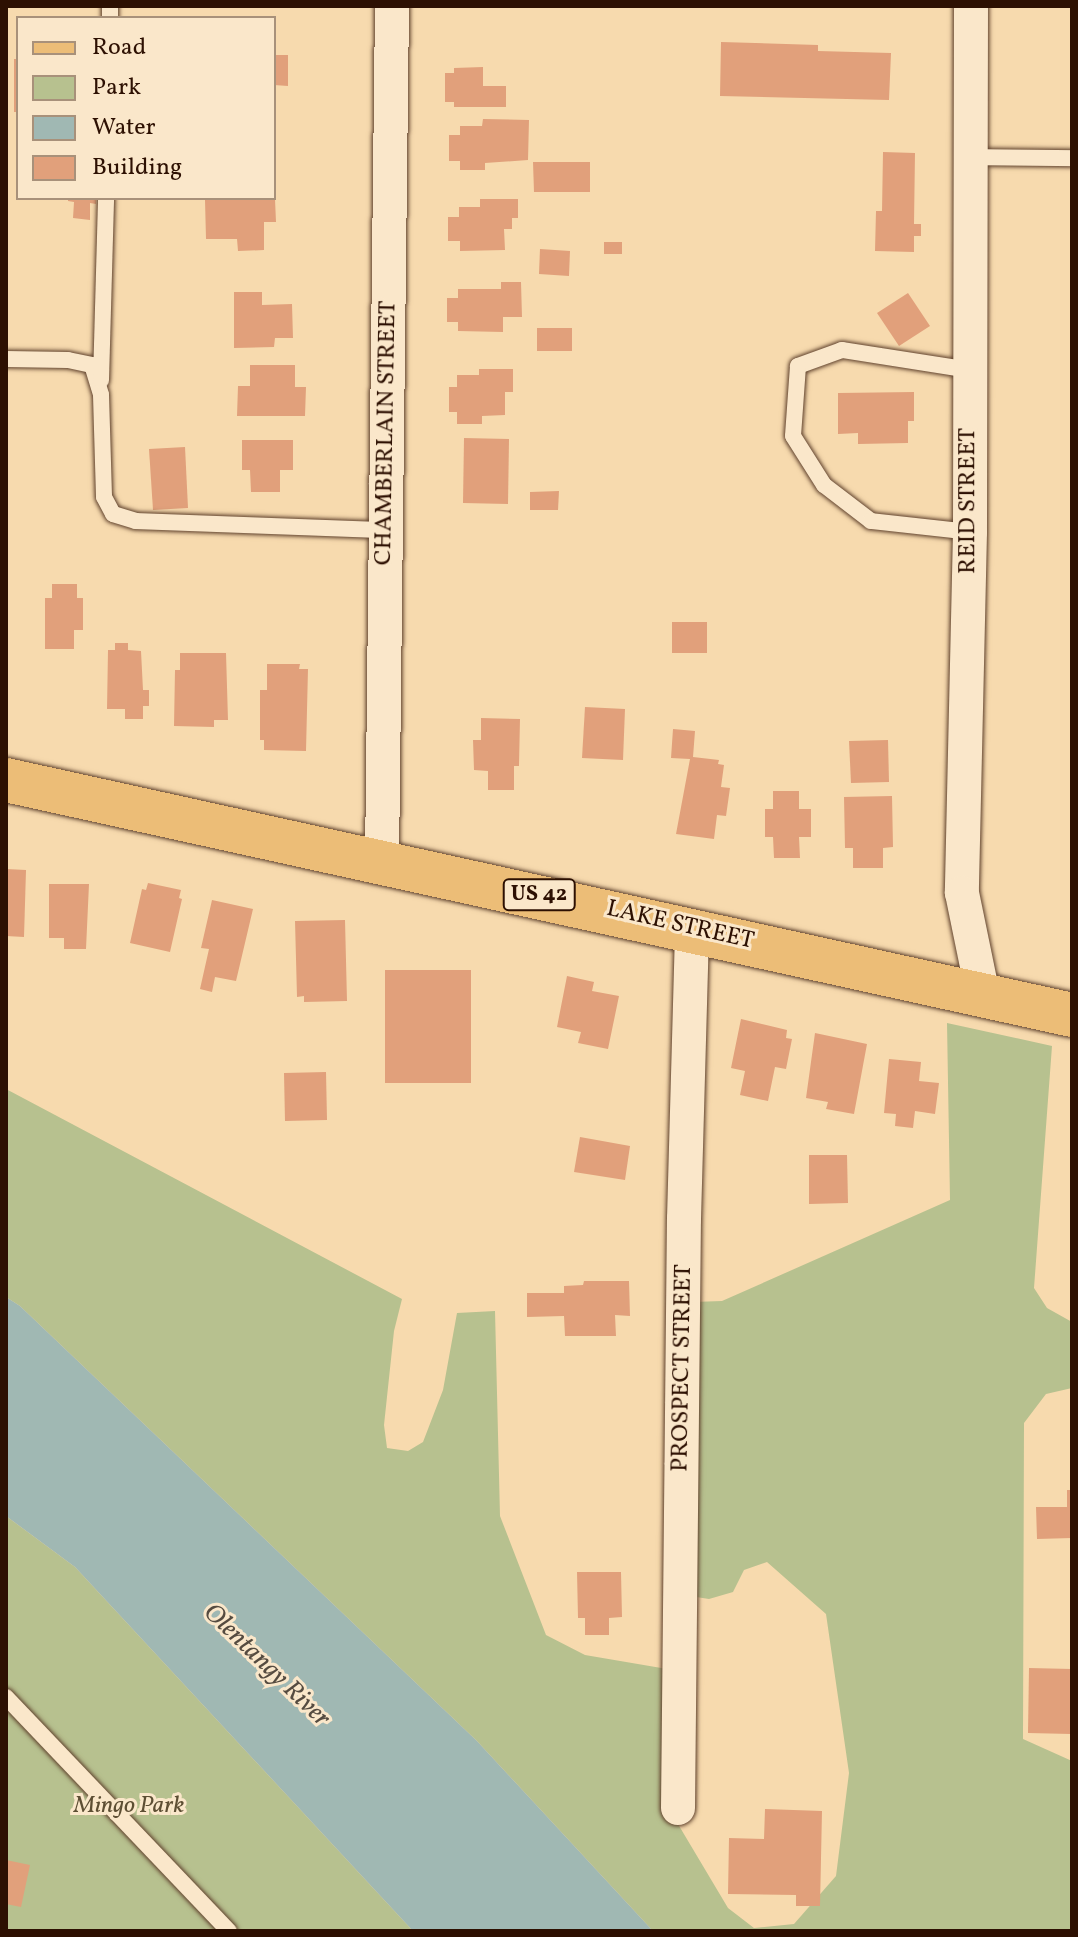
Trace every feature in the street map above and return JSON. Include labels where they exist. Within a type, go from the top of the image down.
[{"type":"main road","name":"LAKE STREET","points":[[6,780],[1072,1015]]},
{"type":"street","name":"CHAMBERLAIN STREET","points":[[382,861],[392,6]]},
{"type":"street","name":"REID STREET","points":[[971,6],[970,532],[962,893],[983,995]]},
{"type":"street","name":"PROSPECT STREET","points":[[678,1808],[684,1219],[692,929]]},
{"type":"lane","points":[[969,157],[1072,158]]},
{"type":"lane","points":[[106,200],[101,395],[104,497],[113,514],[136,521],[386,530]]},
{"type":"lane","points":[[970,370],[842,350],[798,366],[793,436],[824,485],[871,521],[970,532]]},
{"type":"lane","points":[[6,359],[68,360],[92,365],[101,395]]},
{"type":"lane","points":[[6,1697],[229,1931]]},
{"type":"green space","points":[[947,1023],[1052,1046],[1034,1288],[1047,1308],[1072,1322],[1072,1388],[1046,1394],[1024,1423],[1023,1739],[1072,1761],[1072,1931],[653,1931],[477,1741],[20,1306],[6,1297],[6,1089],[402,1299],[394,1331],[384,1425],[387,1448],[408,1451],[423,1442],[443,1390],[457,1313],[495,1311],[500,1516],[546,1635],[585,1655],[673,1670],[672,1814],[728,1908],[754,1928],[794,1924],[836,1876],[849,1773],[826,1614],[767,1562],[744,1570],[733,1592],[709,1599],[690,1596],[693,1302],[722,1301],[950,1200]]},
{"type":"green space","name":"Mingo Park","points":[[6,1516],[75,1567],[413,1931],[6,1931]]},
{"type":"water","name":"Olentangy River","points":[[6,1297],[20,1306],[477,1741],[653,1931],[413,1931],[75,1567],[6,1516]]},
{"type":"building","points":[[721,42],[818,45],[818,51],[891,53],[889,100],[720,96]]},
{"type":"building","points":[[276,55],[288,55],[288,86],[276,85]]},
{"type":"building","points":[[14,59],[16,59],[16,112]]},
{"type":"building","points":[[483,67],[483,86],[506,86],[506,107],[454,107],[454,102],[445,102],[445,73],[454,73],[454,68]]},
{"type":"building","points":[[483,119],[529,120],[528,160],[485,163],[485,170],[460,170],[460,161],[449,161],[449,135],[460,135],[460,126],[482,126]]},
{"type":"building","points":[[883,152],[915,153],[914,224],[921,224],[921,236],[914,236],[914,252],[875,251],[876,211],[882,211]]},
{"type":"building","points":[[533,162],[590,162],[590,192],[534,192]]},
{"type":"building","points":[[480,199],[518,199],[518,218],[512,218],[512,229],[504,229],[505,250],[460,251],[460,241],[448,241],[448,217],[459,217],[459,207],[480,207]]},
{"type":"building","points":[[96,200],[96,204],[90,203],[90,220],[73,218],[74,202],[68,201]]},
{"type":"building","points":[[205,200],[275,200],[276,222],[264,222],[264,250],[238,251],[237,239],[206,239]]},
{"type":"building","points":[[604,242],[622,242],[622,254],[604,254]]},
{"type":"building","points":[[540,249],[570,251],[569,276],[539,274]]},
{"type":"building","points":[[501,282],[521,282],[522,317],[503,317],[503,332],[458,331],[458,322],[447,322],[447,298],[458,298],[458,289],[501,289]]},
{"type":"building","points":[[234,292],[262,292],[262,305],[292,304],[293,338],[275,338],[274,347],[234,348]]},
{"type":"building","points":[[908,293],[930,326],[899,346],[877,313]]},
{"type":"building","points":[[537,328],[572,328],[572,351],[537,351]]},
{"type":"building","points":[[250,365],[295,365],[295,387],[306,387],[305,416],[237,416],[238,386],[250,386]]},
{"type":"building","points":[[479,369],[513,369],[513,392],[505,392],[505,415],[482,416],[482,424],[457,424],[457,412],[449,412],[449,387],[457,387],[457,375],[479,375]]},
{"type":"building","points":[[914,392],[914,421],[908,421],[908,443],[858,444],[858,433],[838,434],[838,393]]},
{"type":"building","points":[[464,438],[509,439],[508,504],[463,503]]},
{"type":"building","points":[[242,440],[293,440],[293,470],[280,470],[280,492],[251,492],[250,470],[242,470]]},
{"type":"building","points":[[185,447],[188,508],[153,510],[149,449]]},
{"type":"building","points":[[559,491],[558,510],[530,510],[530,492]]},
{"type":"building","points":[[52,584],[77,584],[77,598],[83,598],[83,630],[74,630],[74,649],[45,649],[45,598],[52,598]]},
{"type":"building","points":[[672,622],[707,622],[707,653],[672,653]]},
{"type":"building","points":[[115,643],[128,643],[128,650],[141,651],[143,690],[149,690],[149,706],[143,706],[143,719],[125,719],[125,709],[107,709],[108,650],[115,650]]},
{"type":"building","points":[[180,653],[226,653],[228,720],[214,720],[214,727],[174,726],[175,670],[180,670]]},
{"type":"building","points":[[267,664],[300,664],[299,669],[308,669],[306,751],[264,750],[264,740],[260,740],[260,690],[267,690]]},
{"type":"building","points":[[585,707],[625,709],[623,760],[582,758]]},
{"type":"building","points":[[481,718],[520,719],[519,766],[514,766],[514,790],[488,790],[488,771],[474,770],[473,740],[481,740]]},
{"type":"building","points":[[673,729],[695,731],[693,757],[719,760],[718,764],[724,765],[721,787],[730,788],[726,816],[717,815],[714,839],[676,834],[690,759],[671,758]]},
{"type":"building","points":[[888,740],[889,782],[851,783],[849,741]]},
{"type":"building","points":[[773,791],[799,791],[799,809],[811,809],[811,837],[799,837],[800,858],[774,858],[773,837],[765,837],[765,809],[773,809]]},
{"type":"building","points":[[892,796],[893,847],[883,848],[883,868],[853,868],[853,848],[845,848],[844,797]]},
{"type":"building","points":[[6,869],[26,870],[24,937],[6,936]]},
{"type":"building","points":[[148,883],[181,890],[179,898],[182,899],[170,952],[130,943],[142,889],[146,890]]},
{"type":"building","points":[[49,884],[89,884],[86,949],[64,949],[64,938],[49,938]]},
{"type":"building","points":[[212,900],[253,909],[236,981],[215,977],[212,992],[200,989],[209,949],[201,948]]},
{"type":"building","points":[[345,920],[347,1001],[304,1002],[304,996],[297,997],[295,921]]},
{"type":"building","points":[[385,970],[471,970],[471,1083],[385,1083]]},
{"type":"building","points":[[567,976],[594,982],[592,991],[619,996],[608,1049],[578,1043],[581,1032],[557,1027]]},
{"type":"building","points":[[741,1019],[787,1030],[786,1038],[792,1039],[786,1069],[775,1067],[768,1101],[740,1095],[745,1071],[731,1068]]},
{"type":"building","points":[[815,1033],[867,1044],[854,1114],[826,1109],[828,1102],[806,1098]]},
{"type":"building","points":[[889,1059],[921,1062],[919,1081],[939,1083],[935,1114],[915,1111],[913,1128],[895,1126],[896,1114],[884,1113]]},
{"type":"building","points":[[326,1072],[327,1120],[285,1121],[284,1073]]},
{"type":"building","points":[[580,1137],[630,1146],[625,1180],[574,1172]]},
{"type":"building","points":[[809,1155],[847,1155],[848,1203],[809,1204]]},
{"type":"building","points":[[584,1281],[629,1281],[630,1316],[615,1315],[616,1336],[565,1336],[564,1316],[527,1317],[527,1293],[564,1293],[564,1286],[583,1285]]},
{"type":"building","points":[[1067,1490],[1072,1490],[1072,1538],[1037,1539],[1036,1507],[1067,1507]]},
{"type":"building","points":[[577,1572],[621,1572],[622,1617],[609,1618],[609,1635],[585,1635],[585,1618],[578,1618]]},
{"type":"building","points":[[1029,1668],[1072,1669],[1071,1734],[1028,1733]]},
{"type":"building","points":[[765,1809],[822,1811],[820,1906],[796,1906],[796,1895],[728,1894],[729,1838],[764,1839]]},
{"type":"building","points":[[6,1860],[30,1865],[21,1907],[6,1904]]}]
